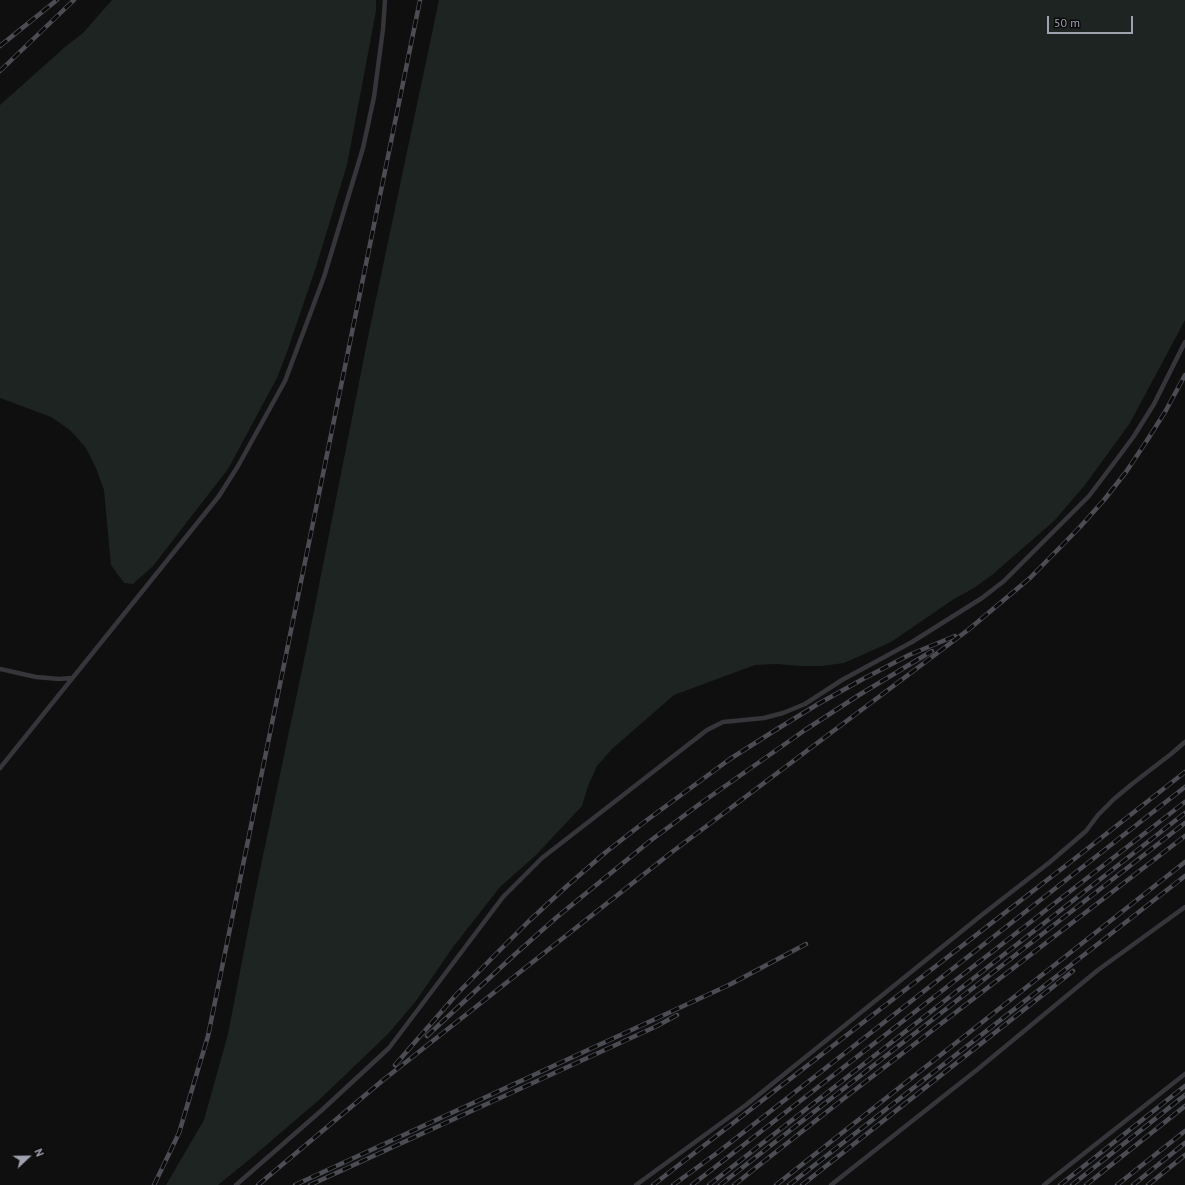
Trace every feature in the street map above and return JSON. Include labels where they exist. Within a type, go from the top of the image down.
[{"type":"lane","points":[[0,768],[219,496],[238,466],[285,381],[324,277],[363,148],[374,97],[383,29],[385,0]]},
{"type":"lane","points":[[236,1185],[322,1110],[389,1048],[503,896],[542,858],[707,730],[723,722],[764,718],[783,714],[805,704],[842,680],[912,642],[982,598],[1004,581],[1089,496],[1134,436],[1154,404],[1185,342]]},
{"type":"lane","points":[[0,669],[36,677],[59,679],[72,678]]},
{"type":"lane","points":[[636,1185],[746,1105],[1050,862],[1086,831],[1098,815],[1114,799],[1185,742]]},
{"type":"lane","points":[[831,1185],[978,1069],[1098,970],[1185,907]]},
{"type":"lane","points":[[1044,1185],[1185,1074]]},
{"type":"shaded area","points":[[112,0],[376,0],[376,11],[347,165],[316,267],[277,378],[228,469],[153,566],[133,584],[124,583],[111,565],[104,490],[96,468],[86,448],[70,430],[51,417],[0,398],[0,105],[65,47],[83,33]]},
{"type":"shaded area","points":[[439,0],[1185,0],[1185,320],[1130,423],[1085,485],[1054,521],[992,575],[891,642],[844,663],[822,666],[777,664],[755,665],[674,695],[612,749],[597,766],[588,786],[582,806],[536,855],[500,887],[453,947],[416,1001],[388,1034],[319,1100],[218,1185],[166,1185],[204,1120],[228,1034],[368,337]]},
{"type":"railway","points":[[0,46],[57,0]]},
{"type":"railway","points":[[0,71],[74,0]]},
{"type":"railway","points":[[154,1185],[179,1133],[208,1036],[420,0]]},
{"type":"railway","points":[[258,1185],[382,1081],[672,852],[968,630],[1030,578],[1080,527],[1126,472],[1165,412],[1185,375]]},
{"type":"railway","points":[[395,1065],[456,995],[529,921],[606,852],[647,820],[730,759],[818,704],[909,655],[955,636]]},
{"type":"railway","points":[[427,1036],[557,917],[650,841],[701,803],[805,730],[932,651]]},
{"type":"railway","points":[[653,1185],[1185,772]]},
{"type":"railway","points":[[673,1185],[717,1153],[1185,787]]},
{"type":"railway","points":[[692,1185],[1185,802]]},
{"type":"railway","points":[[709,1185],[1185,813]]},
{"type":"railway","points":[[720,1185],[1185,823]]},
{"type":"railway","points":[[734,1185],[847,1096],[1185,836]]},
{"type":"railway","points":[[776,1185],[1185,862]]},
{"type":"railway","points":[[789,1185],[1185,876]]},
{"type":"railway","points":[[295,1185],[729,985],[806,944]]},
{"type":"railway","points":[[802,1185],[1073,971]]},
{"type":"railway","points":[[310,1185],[657,1026],[677,1015]]},
{"type":"railway","points":[[1060,1185],[1185,1086]]},
{"type":"railway","points":[[1072,1185],[1185,1095]]},
{"type":"railway","points":[[1086,1185],[1185,1106]]},
{"type":"railway","points":[[1117,1185],[1185,1131]]},
{"type":"railway","points":[[1133,1185],[1185,1143]]},
{"type":"railway","points":[[1148,1185],[1185,1155]]}]
